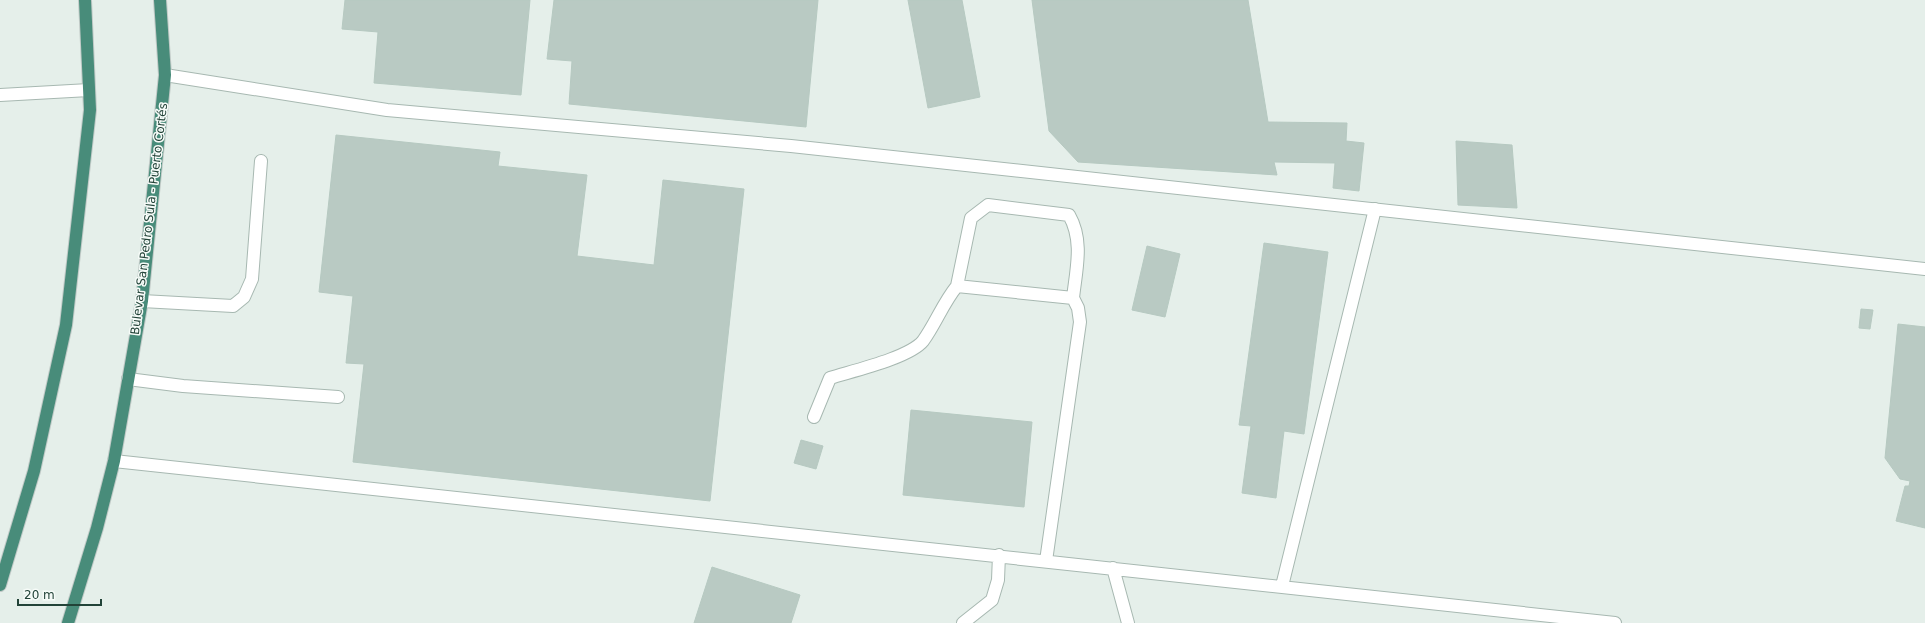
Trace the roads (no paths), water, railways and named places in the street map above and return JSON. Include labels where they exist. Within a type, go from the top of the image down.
[{"type":"highway","points":[[0,585],[34,471],[66,325],[90,110],[85,0]]},
{"type":"highway","name":"Bulevar San Pedro Sula - Puerto Cortés","points":[[68,623],[97,528],[114,461],[142,301],[165,75],[160,0]]},
{"type":"street","points":[[165,75],[387,110],[791,146],[1925,269]]},
{"type":"street","points":[[0,95],[89,90]]},
{"type":"street","points":[[142,301],[233,306],[244,297],[252,279],[261,161]]},
{"type":"street","points":[[814,417],[830,378],[904,354],[922,342],[946,299],[957,286],[971,218],[988,204],[1069,215],[1076,226],[1079,249],[1073,298],[1078,308],[1080,322],[1046,561]]},
{"type":"street","points":[[1282,586],[1375,209]]},
{"type":"street","points":[[957,286],[1073,298]]},
{"type":"street","points":[[128,380],[183,386],[338,397]]},
{"type":"street","points":[[114,461],[999,555],[1615,623]]},
{"type":"street","points":[[963,623],[992,600],[998,580],[999,555]]},
{"type":"street","points":[[1113,568],[1128,623]]}]
